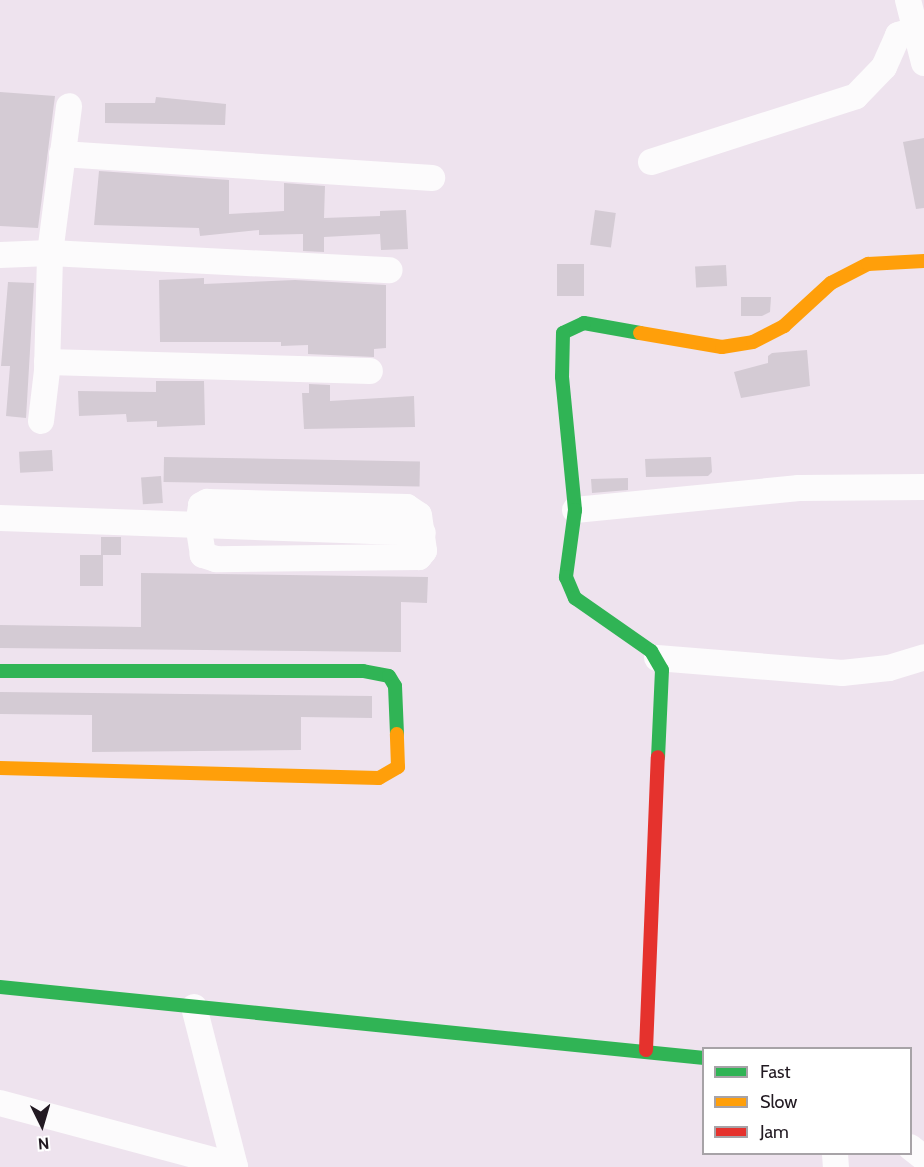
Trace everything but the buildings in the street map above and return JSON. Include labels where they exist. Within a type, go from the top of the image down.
[{"type":"street","points":[[908,0],[924,63]]},
{"type":"street","points":[[651,162],[856,96],[884,67],[898,35],[916,30]]},
{"type":"street","points":[[41,421],[47,362],[50,254],[69,106]]},
{"type":"street","points":[[63,154],[432,178]]},
{"type":"street","points":[[0,255],[50,254],[390,270]]},
{"type":"street","points":[[646,1050],[662,670],[657,658],[575,598],[569,587],[565,563],[575,510],[562,377],[563,333],[584,323],[722,347],[753,342],[784,326],[831,283],[868,264],[924,261]]},
{"type":"street","points":[[47,362],[370,371]]},
{"type":"street","points":[[575,510],[799,488],[924,487]]},
{"type":"street","points":[[0,518],[198,525],[423,533],[424,551],[419,557],[216,559],[203,555],[198,525]]},
{"type":"street","points":[[657,658],[842,673],[890,668],[924,657]]},
{"type":"street","points":[[0,671],[363,671],[389,676],[395,686],[398,766],[379,778],[0,768]]},
{"type":"street","points":[[0,987],[646,1050],[702,1058]]},
{"type":"street","points":[[0,1103],[235,1166],[194,1007]]},
{"type":"street","points":[[912,1149],[924,1158]]},
{"type":"traffic: fast","points":[[640,333],[584,323],[563,333],[562,377],[575,510],[566,577],[575,598],[651,651],[662,670],[658,757]]},
{"type":"traffic: fast","points":[[0,671],[363,671],[389,676],[395,686],[397,734]]},
{"type":"traffic: fast","points":[[0,987],[702,1058]]},
{"type":"traffic: slow","points":[[640,333],[722,347],[753,342],[784,326],[831,283],[868,264],[924,261]]},
{"type":"traffic: slow","points":[[0,768],[379,778],[398,767],[397,734]]},
{"type":"traffic: jam","points":[[646,1050],[658,757]]}]
